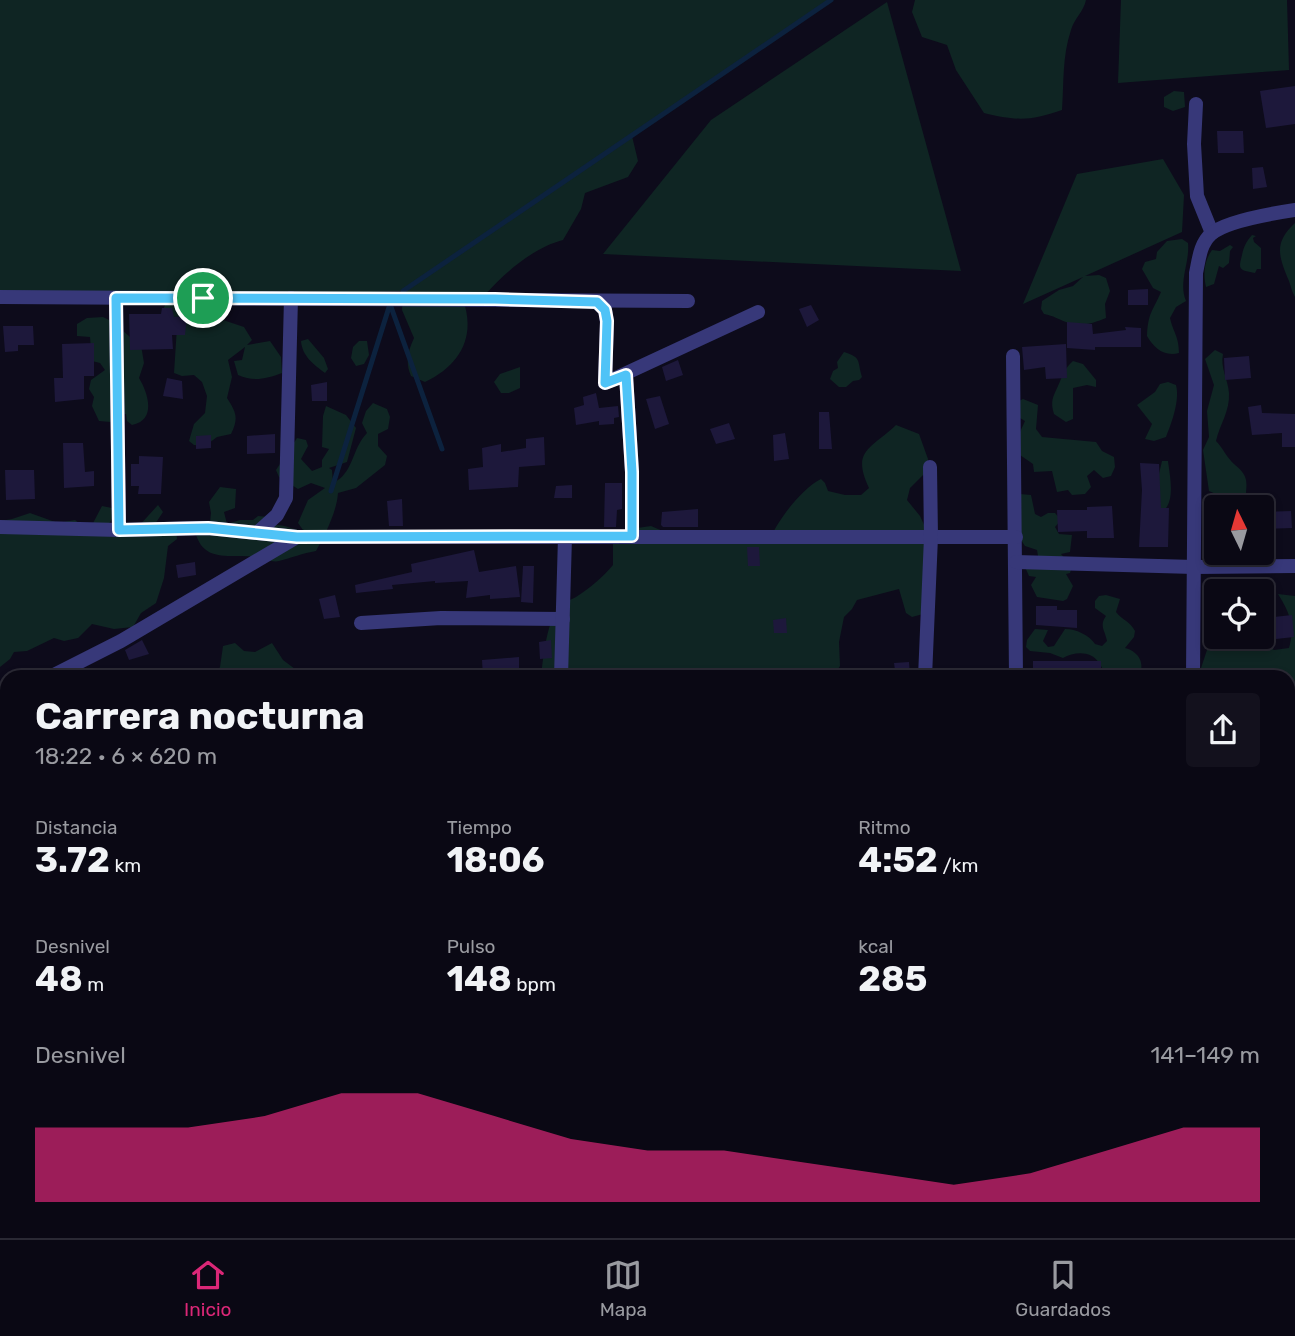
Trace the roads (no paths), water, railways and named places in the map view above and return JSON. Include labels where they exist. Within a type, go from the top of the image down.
[{"type":"street","points":[[1196,104],[1194,144],[1197,196],[1212,233]]},
{"type":"street","points":[[1193,670],[1196,274],[1200,250],[1212,233],[1254,216],[1295,210]]},
{"type":"street","points":[[0,297],[688,301]]},
{"type":"street","points":[[116,298],[119,530]]},
{"type":"street","points":[[257,533],[276,515],[286,498],[290,298]]},
{"type":"street","points":[[597,302],[605,310],[607,321],[605,383],[758,312]]},
{"type":"street","points":[[1013,356],[1016,670]]},
{"type":"street","points":[[626,375],[632,472],[632,536]]},
{"type":"street","points":[[925,670],[931,537],[930,467]]},
{"type":"street","points":[[0,527],[119,530],[208,528],[297,537],[1016,537]]},
{"type":"street","points":[[64,670],[121,641],[297,537]]},
{"type":"street","points":[[561,670],[565,537]]},
{"type":"street","points":[[1016,562],[1295,566]]},
{"type":"street","points":[[361,623],[441,618],[563,619]]},
{"type":"waterway","points":[[403,291],[831,0]]},
{"type":"waterway","points":[[390,304],[442,449]]},
{"type":"waterway","points":[[331,491],[390,304]]}]
